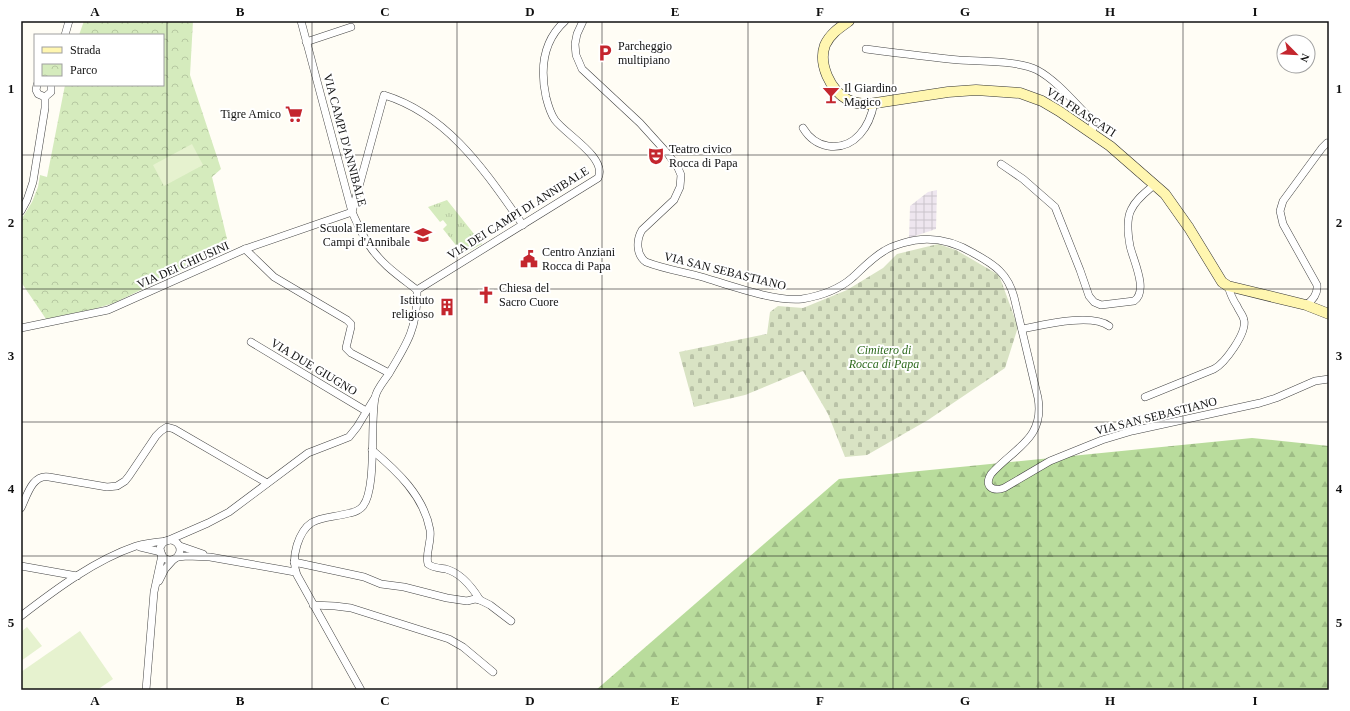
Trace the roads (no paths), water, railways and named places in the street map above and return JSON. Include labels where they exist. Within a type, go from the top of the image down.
[{"type":"main road","name":"VIA FRASCATI","points":[[849,21],[831,35],[825,46],[823,55],[826,72],[834,87],[847,99],[860,104],[967,91],[1020,93],[1045,102],[1110,146],[1165,194],[1189,228],[1222,282],[1228,286]]},
{"type":"main road","points":[[1228,286],[1306,305],[1329,314]]},
{"type":"street","points":[[65,34],[69,21]]},
{"type":"street","name":"VIA CAMPI D'ANNIBALE","points":[[301,21],[352,212],[365,240],[375,254],[394,272],[417,290]]},
{"type":"street","name":"VIA DEI CAMPI DI ANNIBALE","points":[[417,290],[598,178],[600,172],[595,158],[554,119],[548,107],[543,69],[545,52],[554,34],[565,21]]},
{"type":"street","name":"VIA SAN SEBASTIANO","points":[[583,21],[574,44],[576,55],[582,69],[640,123],[668,154],[681,175],[680,187],[674,200],[641,232],[638,240],[638,248],[640,256],[643,260],[766,295],[797,299],[825,293],[840,286],[881,252],[892,246],[917,239],[941,240],[957,244],[966,248],[1001,271],[1008,280],[1011,288],[1022,329],[1040,410],[1034,432],[1029,439],[991,474],[988,479],[988,485],[995,489],[1004,488],[1050,461],[1106,439],[1260,403],[1276,398],[1314,381],[1329,379]]},
{"type":"street","points":[[306,42],[351,27]]},
{"type":"street","points":[[866,49],[921,56],[1002,63],[1035,69],[1052,80],[1089,117],[1092,122],[1093,134]]},
{"type":"street","points":[[37,86],[36,90],[38,94],[44,97]]},
{"type":"street","points":[[44,97],[51,92],[51,86]]},
{"type":"street","points":[[352,212],[384,95],[412,107],[453,136],[477,162],[523,225]]},
{"type":"street","points":[[21,211],[27,200],[33,182],[45,108],[44,97]]},
{"type":"street","points":[[803,128],[812,139],[821,144],[836,146],[845,145],[854,140],[862,132],[871,118],[874,103]]},
{"type":"street","points":[[1306,305],[1316,295],[1318,290],[1317,285],[1284,224],[1280,213],[1280,207],[1288,194],[1327,143]]},
{"type":"street","points":[[1001,164],[1023,179],[1055,207],[1090,296],[1094,302],[1101,305],[1130,302],[1138,297],[1140,284],[1129,243],[1129,216],[1136,202],[1154,185]]},
{"type":"street","name":"VIA DEI CHIUSINI","points":[[21,328],[108,310],[245,249],[352,212]]},
{"type":"street","points":[[245,249],[274,277],[348,320],[351,327],[346,348],[349,352],[389,373]]},
{"type":"street","points":[[1145,397],[1214,369],[1222,364],[1227,358],[1242,333],[1244,323],[1243,316],[1232,298],[1228,286]]},
{"type":"street","points":[[21,616],[77,576],[126,550],[168,540],[229,512],[308,453],[339,442],[349,436],[357,427],[406,346],[414,327],[417,290]]},
{"type":"street","points":[[1022,329],[1083,320],[1098,321],[1109,326]]},
{"type":"street","name":"VIA DUE GIUGNO","points":[[251,342],[366,411]]},
{"type":"street","points":[[361,690],[295,572],[294,554],[299,538],[310,523],[323,518],[356,512],[363,506],[369,490],[375,397]]},
{"type":"street","points":[[21,508],[33,483],[42,477],[50,476],[107,487],[120,484],[129,476],[156,436],[167,427],[174,429],[267,483]]},
{"type":"street","points":[[372,450],[398,474],[411,489],[422,506],[431,534],[427,558],[428,564],[433,567],[446,569],[456,573],[471,587],[480,600]]},
{"type":"street","points":[[178,544],[199,527]]},
{"type":"street","points":[[168,540],[210,557]]},
{"type":"street","points":[[146,690],[154,592],[161,546],[168,540]]},
{"type":"street","points":[[154,592],[163,572],[180,552],[178,544]]},
{"type":"street","points":[[126,550],[140,547],[161,553],[166,559],[187,556],[210,557],[295,572]]},
{"type":"street","points":[[294,562],[364,577],[381,584],[404,587],[443,597],[467,601],[480,600],[490,605],[511,620]]},
{"type":"street","points":[[21,566],[77,576]]},
{"type":"street","points":[[313,605],[351,608],[449,639],[463,647],[494,672]]},
{"type":"place","name":"Parcheggio multipiano","points":[[605,53]]},
{"type":"place","name":"Il Giardino Magico","points":[[831,95]]},
{"type":"place","name":"Tigre Amico","points":[[294,114]]},
{"type":"place","name":"Teatro civico Rocca di Papa","points":[[656,156]]},
{"type":"place","name":"Scuola Elementare Campi d'Annibale","points":[[423,235]]},
{"type":"place","name":"Centro Anziani Rocca di Papa","points":[[529,259]]},
{"type":"place","name":"Chiesa del Sacro Cuore","points":[[486,295]]},
{"type":"place","name":"Istituto religioso","points":[[447,307]]},
{"type":"park label","name":"Cimitero di Rocca di Papa","points":[[884,357]]}]
